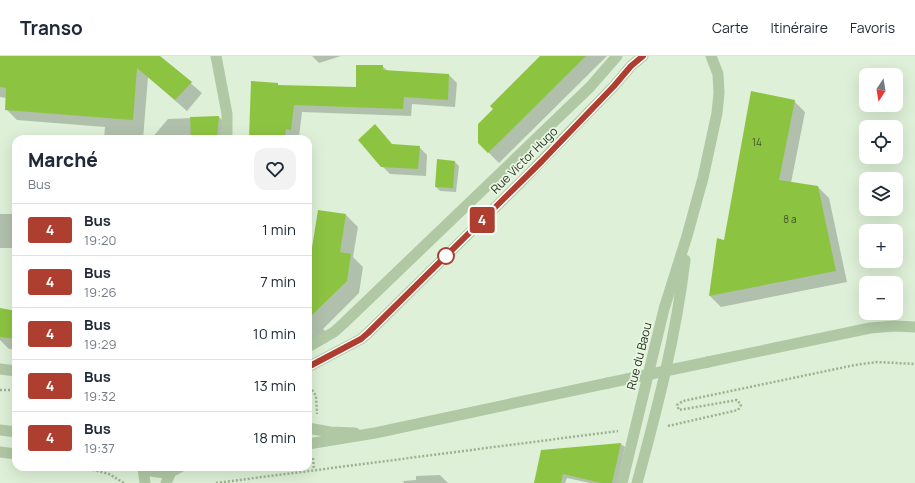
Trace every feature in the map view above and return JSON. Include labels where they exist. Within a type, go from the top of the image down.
[{"type":"street","points":[[216,56],[227,114],[227,135]]},
{"type":"street","name":"Rue Victor Hugo","points":[[312,345],[334,332],[344,324],[590,87],[617,56]]},
{"type":"street","name":"Rue Victor Hugo","points":[[312,365],[361,339],[368,333],[532,170],[614,86],[631,66],[643,56]]},
{"type":"street","name":"Rue du Baou","points":[[622,483],[664,309],[687,236],[703,178],[717,113],[720,93],[718,74],[711,56]]},
{"type":"street","name":"Rue du Baou","points":[[637,483],[652,427],[674,332],[687,236]]},
{"type":"street","points":[[312,443],[375,433],[870,328],[895,326],[915,327]]},
{"type":"street","points":[[0,369],[12,370]]},
{"type":"street","points":[[312,429],[330,432],[375,433]]},
{"type":"street","points":[[0,430],[12,432]]},
{"type":"street","points":[[0,452],[12,454]]},
{"type":"street","points":[[144,471],[145,483]]},
{"type":"street","points":[[156,471],[162,473],[171,471]]},
{"type":"street","points":[[166,483],[174,471]]},
{"type":"path","points":[[663,427],[738,410],[741,405],[737,400],[679,410],[677,405],[683,401],[855,365],[877,362],[915,364]]},
{"type":"path","points":[[0,390],[12,390]]},
{"type":"path","points":[[312,471],[634,429]]},
{"type":"path","points":[[98,471],[110,474],[124,483]]},
{"type":"path","points":[[216,483],[309,471]]},
{"type":"building","points":[[0,56],[160,56],[192,82],[175,100],[137,68],[133,120],[5,110],[6,88],[0,87]]},
{"type":"building","points":[[540,56],[586,56],[488,153],[478,143],[478,124],[493,109],[490,106]]},
{"type":"building","points":[[356,65],[383,65],[383,70],[449,74],[448,100],[404,97],[403,109],[294,105],[291,130],[286,129],[285,135],[249,135],[251,81],[278,83],[278,85],[356,87]]},
{"type":"building","points":[[751,91],[795,100],[779,180],[818,186],[836,271],[709,296],[717,238],[724,240]]},
{"type":"building","points":[[219,116],[217,135],[191,135],[190,117]]},
{"type":"building","points":[[375,124],[392,144],[420,146],[418,169],[381,167],[358,140]]},
{"type":"building","points":[[437,159],[455,161],[453,188],[435,187]]},
{"type":"building","points":[[318,210],[346,214],[340,252],[351,254],[347,281],[312,315],[312,248]]},
{"type":"building","points":[[0,308],[12,310],[12,338],[0,337]]},
{"type":"building","points":[[621,443],[612,483],[601,483],[563,474],[561,483],[534,483],[541,450]]},
{"type":"bus line","name":"4","points":[[312,365],[361,339],[368,333],[542,161],[614,86],[631,66],[643,56]]}]
